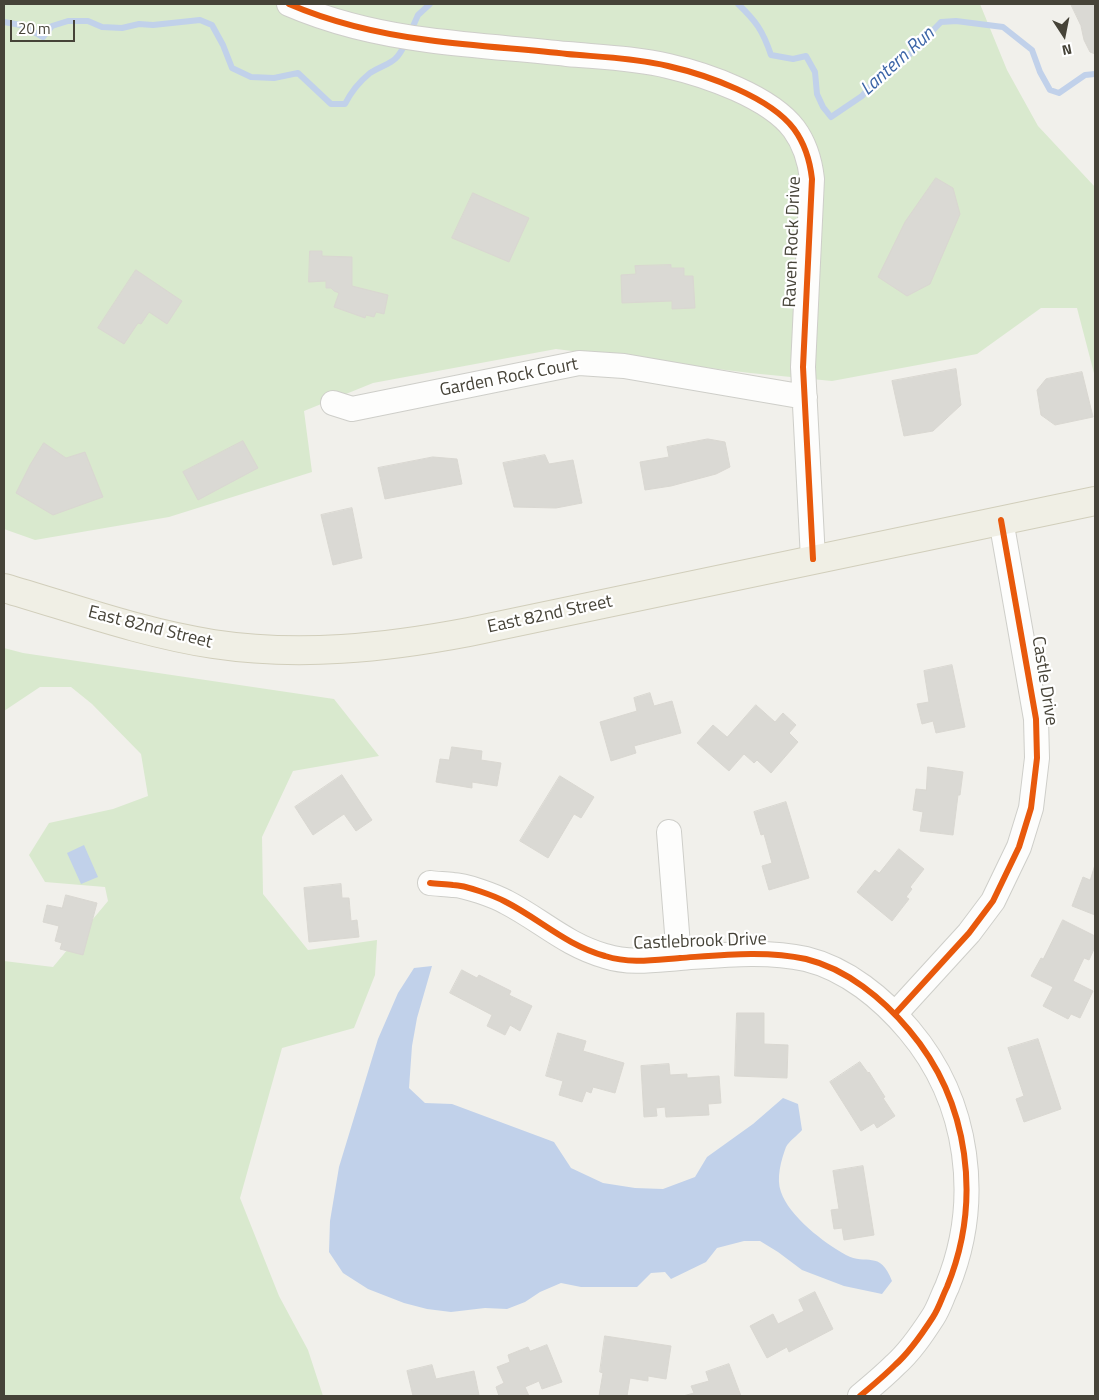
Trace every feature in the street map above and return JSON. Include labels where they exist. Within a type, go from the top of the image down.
[{"type":"main road","name":"East 82nd Street","points":[[4,588],[177,637],[213,644],[243,647],[328,651],[427,640],[1095,500]]},
{"type":"street","name":"Raven Rock Drive","points":[[289,4],[352,25],[400,36],[619,58],[669,66],[727,84],[764,102],[788,122],[805,149],[811,168],[812,179],[803,367],[813,559]]},
{"type":"street","name":"Garden Rock Court","points":[[333,402],[352,409],[579,363],[624,366],[804,397]]},
{"type":"street","name":"Castle Drive","points":[[895,1014],[970,933],[993,901],[1019,847],[1030,808],[1037,758],[1036,719],[1001,520]]},
{"type":"street","points":[[669,832],[679,958]]},
{"type":"street","name":"Castlebrook Drive","points":[[430,883],[454,884],[505,902],[578,947],[606,957],[635,961],[654,961],[767,954],[787,955],[806,959],[826,966],[861,986],[895,1014],[929,1057],[953,1107],[962,1136],[965,1157],[967,1208],[958,1259],[934,1316],[903,1357],[860,1396]]},
{"type":"green space","points":[[4,4],[980,4],[1007,70],[1038,126],[1095,187],[1095,377],[1077,308],[1041,308],[977,354],[832,381],[556,349],[373,383],[304,411],[312,472],[169,517],[35,540],[4,529]]},
{"type":"green space","points":[[4,648],[23,653],[334,699],[379,756],[293,771],[262,837],[263,894],[308,950],[377,940],[375,975],[354,1028],[282,1048],[240,1198],[279,1296],[308,1350],[323,1396],[4,1396],[4,961],[53,967],[108,901],[105,887],[45,882],[29,855],[49,823],[113,809],[148,796],[141,754],[92,704],[71,687],[40,687],[4,711]]},
{"type":"water","points":[[84,845],[98,877],[81,884],[67,853]]},
{"type":"water","points":[[432,966],[417,1018],[412,1046],[409,1088],[425,1103],[452,1104],[554,1142],[571,1168],[603,1183],[635,1188],[663,1189],[695,1177],[707,1157],[753,1124],[783,1098],[798,1104],[802,1130],[787,1145],[781,1164],[779,1175],[780,1187],[785,1201],[808,1228],[828,1243],[853,1258],[872,1260],[883,1265],[892,1281],[882,1294],[844,1286],[802,1270],[760,1241],[744,1241],[717,1248],[706,1262],[671,1279],[665,1272],[651,1273],[637,1287],[581,1287],[561,1283],[540,1292],[525,1302],[507,1309],[485,1308],[451,1312],[427,1309],[404,1303],[368,1289],[343,1273],[329,1252],[330,1221],[339,1167],[378,1039],[398,993],[414,968]]},
{"type":"building","points":[[1071,4],[1095,4],[1095,54],[1090,52],[1084,40],[1081,26]]},
{"type":"building","points":[[936,178],[953,188],[960,214],[930,284],[907,296],[878,277],[905,222]]},
{"type":"building","points":[[473,193],[529,218],[509,262],[452,238]]},
{"type":"building","points":[[310,251],[322,251],[322,256],[352,257],[352,286],[388,295],[384,314],[376,312],[374,317],[366,315],[365,318],[334,307],[339,293],[331,288],[326,288],[326,281],[309,282]]},
{"type":"building","points":[[671,265],[671,268],[684,268],[684,276],[693,276],[695,308],[672,309],[672,301],[622,303],[621,275],[636,274],[635,266]]},
{"type":"building","points":[[136,270],[182,301],[167,324],[149,312],[141,324],[138,323],[124,344],[98,328]]},
{"type":"building","points":[[956,369],[961,405],[933,431],[904,436],[892,381]]},
{"type":"building","points":[[1082,372],[1093,417],[1055,425],[1041,415],[1037,390],[1046,379]]},
{"type":"building","points":[[708,439],[725,442],[730,467],[716,474],[671,486],[645,490],[640,462],[669,457],[667,447]]},
{"type":"building","points":[[243,441],[258,468],[198,500],[183,472]]},
{"type":"building","points":[[44,443],[66,458],[85,452],[103,497],[53,515],[16,493]]},
{"type":"building","points":[[545,455],[549,464],[573,460],[582,503],[556,508],[514,507],[503,463]]},
{"type":"building","points":[[433,457],[457,459],[462,484],[385,499],[378,468]]},
{"type":"building","points":[[352,508],[362,558],[333,565],[321,515]]},
{"type":"building","points":[[952,665],[965,727],[936,733],[933,721],[922,724],[917,704],[929,702],[924,671]]},
{"type":"building","points":[[650,693],[654,706],[672,701],[681,733],[634,746],[636,753],[611,761],[600,722],[637,711],[634,698]]},
{"type":"building","points":[[756,705],[775,722],[783,713],[796,725],[789,733],[798,742],[771,773],[757,760],[754,763],[744,754],[729,771],[697,743],[713,725],[727,737]]},
{"type":"building","points":[[452,747],[482,751],[481,760],[501,763],[497,786],[472,782],[472,788],[436,782],[440,759],[449,760]]},
{"type":"building","points":[[928,767],[963,772],[953,835],[920,831],[923,812],[913,810],[916,789],[926,790]]},
{"type":"building","points":[[342,775],[372,820],[356,831],[344,814],[313,835],[295,807]]},
{"type":"building","points":[[560,776],[594,797],[581,818],[574,814],[548,858],[520,841]]},
{"type":"building","points":[[786,802],[809,878],[769,890],[762,866],[772,863],[764,834],[761,835],[754,812]]},
{"type":"building","points":[[899,849],[924,869],[910,887],[912,889],[906,897],[909,899],[892,921],[857,892],[875,870],[879,873]]},
{"type":"building","points":[[1095,865],[1095,915],[1072,906],[1083,877],[1090,880]]},
{"type":"building","points":[[341,884],[342,898],[349,898],[351,921],[357,920],[359,937],[309,942],[304,888]]},
{"type":"building","points":[[66,895],[97,903],[83,955],[60,949],[62,943],[55,941],[59,926],[43,922],[47,905],[62,908]]},
{"type":"building","points":[[1063,920],[1095,936],[1095,947],[1089,960],[1084,958],[1073,981],[1093,991],[1080,1018],[1071,1014],[1068,1019],[1043,1006],[1053,987],[1031,976],[1041,958],[1043,959]]},
{"type":"building","points":[[462,970],[477,978],[479,975],[511,991],[509,995],[532,1006],[520,1031],[510,1025],[505,1035],[487,1026],[492,1015],[450,993]]},
{"type":"building","points":[[737,1013],[764,1013],[764,1044],[788,1045],[787,1078],[735,1076]]},
{"type":"building","points":[[558,1033],[586,1041],[583,1051],[624,1063],[615,1093],[593,1087],[591,1093],[586,1091],[582,1102],[559,1095],[563,1081],[546,1076]]},
{"type":"building","points":[[1038,1039],[1061,1109],[1024,1122],[1016,1099],[1024,1096],[1008,1048]]},
{"type":"building","points":[[860,1062],[869,1072],[895,1116],[877,1128],[874,1123],[861,1131],[830,1082]]},
{"type":"building","points":[[669,1064],[670,1075],[687,1074],[687,1078],[719,1076],[721,1103],[708,1104],[709,1115],[666,1117],[665,1107],[656,1108],[657,1116],[644,1117],[641,1066]]},
{"type":"building","points":[[863,1166],[874,1235],[844,1240],[842,1228],[834,1229],[831,1210],[839,1209],[833,1171]]},
{"type":"building","points":[[815,1292],[833,1329],[789,1352],[787,1347],[767,1358],[750,1326],[773,1314],[778,1324],[804,1311],[799,1300]]},
{"type":"building","points":[[605,1336],[671,1346],[666,1379],[648,1376],[648,1381],[630,1378],[627,1396],[599,1396],[603,1373],[600,1372]]},
{"type":"building","points":[[547,1345],[562,1382],[542,1389],[539,1381],[525,1387],[529,1396],[499,1396],[496,1387],[504,1383],[497,1367],[510,1362],[508,1355],[528,1347],[530,1351]]},
{"type":"building","points":[[729,1364],[741,1396],[683,1396],[694,1393],[691,1386],[709,1381],[706,1372]]},
{"type":"building","points":[[432,1365],[436,1379],[474,1371],[479,1395],[413,1396],[407,1371]]},
{"type":"waterway","name":"Lantern Run","points":[[410,33],[418,15],[430,4]]},
{"type":"waterway","name":"Lantern Run","points":[[738,4],[758,27],[771,55],[793,59],[806,56],[815,72],[817,94],[823,107],[831,117],[862,96],[888,66],[909,55],[941,22],[956,21],[1003,27],[1032,50],[1040,72],[1050,90],[1059,93],[1085,75],[1095,74]]},
{"type":"waterway","name":"Lantern Run","points":[[4,22],[21,25],[43,37],[52,26],[68,21],[88,21],[102,27],[122,28],[139,24],[153,25],[200,20],[212,25],[223,45],[232,68],[251,77],[274,78],[298,73],[331,104],[345,104],[362,80],[370,73],[395,59],[406,42]]},
{"type":"cycle path","points":[[289,4],[340,22],[410,38],[656,63],[719,81],[754,97],[783,117],[794,129],[804,147],[812,179],[803,367],[813,559]]},
{"type":"cycle path","points":[[895,1014],[969,933],[993,901],[1019,847],[1031,808],[1037,758],[1036,719],[1001,520]]},
{"type":"cycle path","points":[[430,883],[458,885],[495,897],[519,909],[578,945],[614,958],[642,961],[760,954],[806,959],[836,970],[850,978],[876,997],[899,1018],[930,1058],[946,1089],[957,1121],[964,1154],[966,1187],[964,1221],[958,1255],[935,1314],[906,1354],[860,1396]]}]
